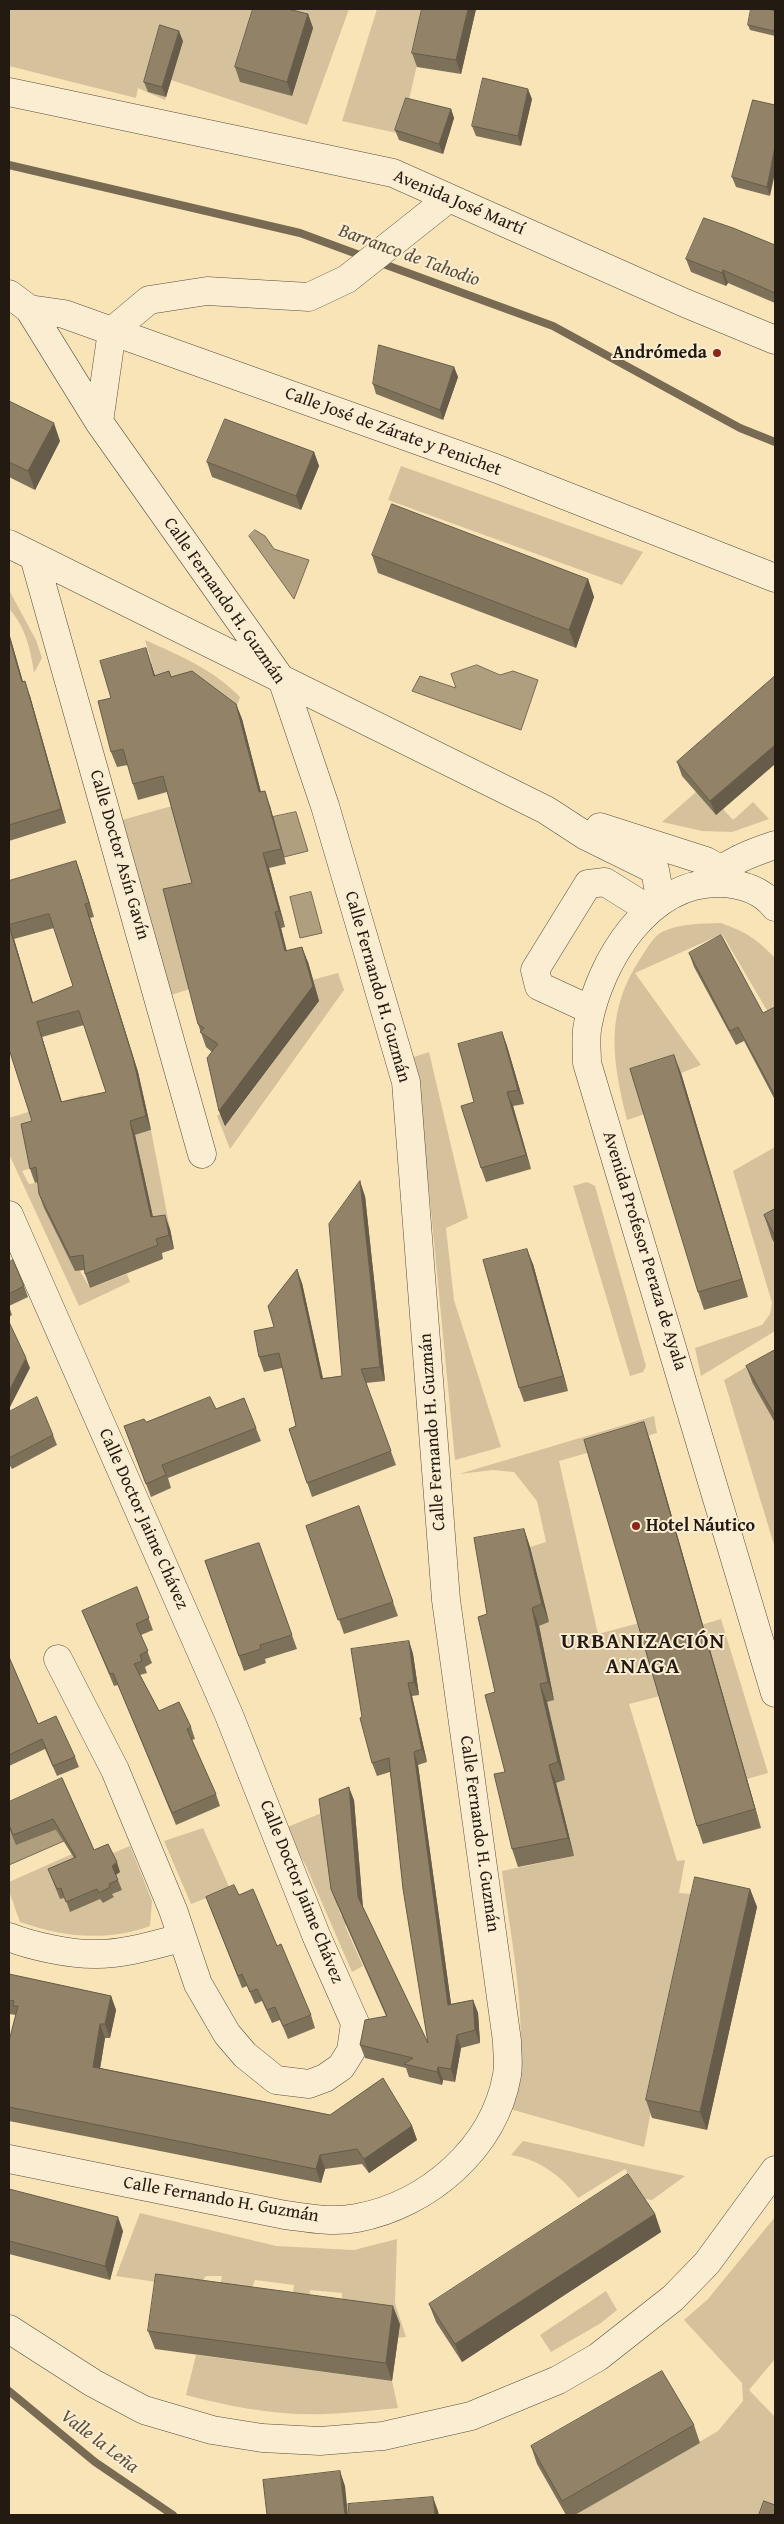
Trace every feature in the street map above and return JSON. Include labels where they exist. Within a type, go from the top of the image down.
[{"type":"street","name":"Avenida José Martí","points":[[9,92],[393,173],[685,303],[775,340]]},
{"type":"street","points":[[99,422],[112,331],[149,300],[207,291],[308,297],[348,279],[449,198]]},
{"type":"street","name":"Calle José de Zárate y Penichet","points":[[19,301],[64,314],[495,468],[775,578]]},
{"type":"street","name":"Calle Fernando H. Guzmán","points":[[9,2159],[285,2215],[319,2220],[355,2218],[391,2210],[414,2199],[450,2174],[481,2138],[496,2109],[507,2075],[506,2031],[446,1600],[406,1082],[325,806],[283,682],[99,422],[19,301]]},
{"type":"street","points":[[9,544],[283,682],[546,810],[586,836],[655,870],[659,892],[650,910],[605,882],[588,884],[535,970],[539,986],[591,1010]]},
{"type":"street","name":"Calle Doctor Asín Gavín","points":[[34,556],[202,1154]]},
{"type":"street","points":[[546,810],[706,862],[721,879],[769,900],[775,907]]},
{"type":"street","name":"Avenida Profesor Peraza de Ayala","points":[[775,845],[756,851],[721,879],[678,894],[650,910],[628,932],[614,953],[595,996],[587,1027],[587,1062],[775,1693]]},
{"type":"street","name":"Calle Doctor Jaime Chávez","points":[[9,1215],[229,1715],[316,1935],[355,2023],[351,2051],[341,2067],[325,2078],[310,2084],[276,2080],[245,2056],[227,2034],[198,1984],[173,1910],[115,1770],[58,1660]]},
{"type":"street","points":[[9,1937],[26,1944],[95,1955],[126,1952],[181,1938]]},
{"type":"street","points":[[9,2328],[93,2383],[144,2410],[212,2430],[262,2438],[320,2441],[383,2436],[471,2416],[558,2380],[598,2357],[673,2298],[708,2263],[775,2170]]},
{"type":"shaded area","points":[[9,9],[349,9],[307,125],[171,80],[165,100],[138,88],[136,98],[9,66]]},
{"type":"shaded area","points":[[377,9],[430,9],[401,134],[342,121]]},
{"type":"shaded area","points":[[401,466],[643,552],[622,585],[388,500]]},
{"type":"shaded area","points":[[255,530],[265,536],[274,549],[309,560],[294,599],[249,536]]},
{"type":"shaded area","points":[[9,590],[36,640],[42,658],[34,673],[29,647],[23,630],[15,615],[9,609]]},
{"type":"shaded area","points":[[145,640],[195,664],[230,687],[240,697],[234,714],[160,691]]},
{"type":"shaded area","points":[[477,665],[500,675],[513,671],[538,680],[521,730],[412,691],[420,676],[456,688],[451,674]]},
{"type":"shaded area","points":[[696,792],[716,815],[723,809],[733,820],[753,802],[769,819],[732,832],[702,831],[662,822]]},
{"type":"shaded area","points":[[179,804],[192,879],[190,989],[171,995],[122,820]]},
{"type":"shaded area","points":[[296,812],[308,851],[284,857],[273,817]]},
{"type":"shaded area","points":[[311,892],[322,933],[300,938],[290,897]]},
{"type":"shaded area","points":[[721,923],[751,937],[775,958],[775,1024],[722,934],[635,973],[701,1065],[681,1073],[645,1114],[627,1120],[615,1056],[615,1036],[617,1016],[630,977],[649,945],[660,933],[685,925]]},
{"type":"shaded area","points":[[338,973],[344,990],[230,1149],[217,1116],[222,1112],[231,1119],[319,1001],[312,980]]},
{"type":"shaded area","points":[[429,1052],[468,1218],[446,1228],[454,1300],[501,1447],[455,1460],[429,1190],[417,1107],[405,1060]]},
{"type":"shaded area","points":[[83,1095],[89,1111],[32,1168],[22,1171],[29,1184],[142,1167],[135,1135],[151,1130],[170,1229],[52,1223],[90,1288],[127,1274],[130,1282],[79,1306],[9,1154],[9,1118]]},
{"type":"shaded area","points":[[775,1147],[775,1237],[772,1239],[775,1244],[775,1331],[701,1376],[695,1348],[762,1325],[770,1314],[772,1303],[733,1171]]},
{"type":"shaded area","points":[[587,1182],[595,1186],[646,1366],[643,1372],[630,1376],[573,1186]]},
{"type":"shaded area","points":[[775,1350],[753,1384],[775,1423],[775,1548],[724,1380]]},
{"type":"shaded area","points":[[654,1416],[657,1433],[559,1461],[598,1634],[639,1623],[644,1642],[721,1619],[768,1773],[747,1779],[708,1645],[660,1696],[629,1704],[677,1861],[685,1860],[679,1893],[693,1894],[644,2147],[510,2109],[517,2084],[521,2024],[515,1959],[502,1871],[574,1856],[556,1783],[565,1780],[547,1702],[539,1626],[549,1622],[530,1547],[546,1542],[537,1501],[514,1472],[493,1470],[459,1474]]},
{"type":"shaded area","points":[[324,1812],[336,1902],[341,1916],[347,1913],[351,1921],[345,1926],[363,1966],[352,1972],[306,1866],[285,1828]]},
{"type":"shaded area","points":[[9,1826],[16,1844],[56,1829],[64,1841],[9,1865]]},
{"type":"shaded area","points":[[203,1828],[230,1889],[191,1904],[164,1841]]},
{"type":"shaded area","points":[[130,1846],[152,1901],[150,1926],[117,1934],[85,1936],[52,1931],[20,1922],[9,1891],[9,1882],[81,1850],[60,1899],[65,1898],[70,1911],[115,1875],[111,1854]]},
{"type":"shaded area","points":[[523,2141],[685,2176],[652,2200],[645,2199],[625,2169],[578,2198],[565,2183],[549,2170],[531,2160],[511,2155]]},
{"type":"shaded area","points":[[140,2213],[276,2246],[354,2250],[397,2239],[395,2303],[406,2337],[398,2338],[400,2324],[342,2304],[342,2293],[310,2290],[308,2305],[292,2304],[294,2285],[255,2280],[249,2296],[219,2292],[222,2276],[206,2276],[197,2288],[116,2276]]},
{"type":"shaded area","points":[[775,2217],[775,2359],[749,2390],[775,2417],[775,2515],[575,2515],[718,2431],[743,2401],[742,2383],[684,2320],[708,2299]]},
{"type":"shaded area","points":[[606,2291],[617,2310],[601,2323],[551,2352],[540,2335]]},
{"type":"shaded area","points":[[196,2355],[392,2381],[398,2408],[335,2414],[291,2414],[238,2407],[186,2395]]},
{"type":"building","points":[[253,9],[288,9],[308,14],[287,82],[235,67]]},
{"type":"building","points":[[422,9],[468,9],[456,60],[412,53]]},
{"type":"building","points":[[751,9],[775,11],[774,31],[748,25]]},
{"type":"building","points":[[160,25],[179,31],[162,87],[144,82]]},
{"type":"building","points":[[483,78],[528,89],[518,136],[472,126]]},
{"type":"building","points":[[406,98],[451,109],[439,144],[395,130]]},
{"type":"building","points":[[753,100],[775,105],[775,146],[767,187],[732,177]]},
{"type":"building","points":[[704,218],[775,245],[775,293],[723,270],[722,273],[686,259]]},
{"type":"building","points":[[379,345],[454,367],[440,410],[373,384]]},
{"type":"building","points":[[9,401],[54,423],[28,471],[9,462]]},
{"type":"building","points":[[225,419],[314,452],[296,496],[207,462]]},
{"type":"building","points":[[392,504],[588,579],[569,630],[372,555]]},
{"type":"building","points":[[9,637],[22,682],[25,681],[61,809],[9,825]]},
{"type":"building","points":[[146,648],[154,676],[169,671],[171,677],[192,671],[236,704],[259,792],[265,791],[281,849],[263,853],[279,911],[275,912],[285,951],[302,947],[313,986],[219,1111],[207,1058],[218,1044],[200,1032],[204,1028],[198,1024],[163,889],[192,883],[163,776],[133,784],[123,749],[111,752],[98,701],[111,698],[100,661]]},
{"type":"building","points":[[775,676],[775,745],[710,801],[677,762]]},
{"type":"building","points":[[76,861],[89,903],[85,904],[133,1058],[146,1116],[130,1121],[151,1217],[165,1215],[169,1235],[156,1239],[158,1245],[85,1274],[83,1255],[70,1257],[39,1194],[36,1167],[30,1169],[21,1124],[32,1121],[9,1049],[9,925],[9,881]],"holes":[[[49,914],[73,986],[32,1003],[9,925]],[[79,1011],[106,1092],[61,1102],[37,1022]]]},
{"type":"building","points":[[721,935],[763,1013],[775,1007],[775,1096],[738,1027],[730,1031],[689,953]]},
{"type":"building","points":[[502,1032],[518,1090],[507,1092],[526,1155],[481,1168],[461,1106],[474,1102],[458,1044]]},
{"type":"building","points":[[674,1055],[742,1279],[698,1292],[630,1069]]},
{"type":"building","points":[[360,1181],[380,1367],[361,1369],[391,1451],[307,1483],[289,1429],[296,1426],[279,1353],[259,1357],[254,1331],[274,1327],[268,1306],[297,1269],[321,1379],[342,1376],[329,1224]]},
{"type":"building","points":[[775,1209],[775,1236],[764,1215]]},
{"type":"building","points":[[527,1249],[563,1376],[519,1388],[483,1260]]},
{"type":"building","points":[[13,1260],[24,1286],[9,1294],[9,1262]]},
{"type":"building","points":[[9,1322],[26,1358],[9,1391]]},
{"type":"building","points":[[775,1350],[775,1416],[746,1366]]},
{"type":"building","points":[[37,1397],[53,1435],[9,1458],[9,1412]]},
{"type":"building","points":[[210,1397],[216,1409],[244,1398],[256,1428],[162,1465],[166,1475],[146,1484],[124,1426],[144,1419],[146,1422]]},
{"type":"building","points":[[644,1422],[755,1809],[697,1826],[584,1440]]},
{"type":"building","points":[[359,1506],[393,1602],[338,1620],[306,1526]]},
{"type":"building","points":[[524,1529],[542,1604],[532,1608],[548,1682],[540,1684],[558,1762],[549,1765],[568,1838],[512,1849],[494,1774],[505,1772],[485,1695],[495,1692],[478,1617],[487,1614],[474,1538]]},
{"type":"building","points":[[259,1543],[292,1635],[260,1645],[261,1649],[239,1656],[205,1561]]},
{"type":"building","points":[[137,1587],[149,1618],[136,1624],[148,1651],[140,1655],[142,1661],[134,1664],[159,1711],[179,1702],[191,1727],[187,1729],[216,1794],[172,1813],[113,1673],[110,1674],[82,1611]]},
{"type":"building","points":[[409,1641],[414,1682],[408,1683],[422,1749],[414,1752],[448,2005],[473,2000],[475,2030],[457,2035],[451,2069],[438,2067],[437,2072],[404,2064],[413,2058],[360,2045],[365,2020],[387,2016],[331,1889],[319,1799],[349,1787],[358,1897],[428,2043],[403,1889],[389,1758],[372,1763],[360,1718],[362,1717],[351,1649]]},
{"type":"building","points":[[9,1657],[38,1724],[56,1716],[75,1757],[53,1766],[42,1739],[9,1755]]},
{"type":"building","points":[[62,1778],[94,1850],[108,1844],[117,1862],[112,1866],[118,1880],[109,1884],[110,1887],[99,1893],[97,1889],[66,1902],[61,1888],[57,1889],[48,1869],[76,1857],[53,1819],[13,1835],[9,1825],[9,1802]]},
{"type":"building","points":[[695,1877],[750,1889],[700,2112],[646,2100]]},
{"type":"building","points":[[234,1885],[239,1895],[253,1889],[277,1946],[281,1944],[311,2015],[283,2026],[275,2007],[267,2010],[257,1989],[250,1992],[242,1974],[238,1976],[206,1897]]},
{"type":"building","points":[[9,1974],[111,1996],[105,2024],[100,2024],[93,2067],[330,2115],[383,2078],[412,2126],[364,2159],[357,2149],[320,2155],[316,2169],[9,2107],[9,2041],[18,2006],[13,2006],[14,2001],[9,2000]]},
{"type":"building","points":[[628,2174],[655,2214],[455,2344],[429,2304]]},
{"type":"building","points":[[9,2189],[118,2217],[105,2266],[9,2241]]},
{"type":"building","points":[[156,2274],[393,2306],[386,2363],[148,2331]]},
{"type":"building","points":[[662,2371],[694,2425],[562,2501],[531,2446]]},
{"type":"building","points":[[340,2471],[345,2515],[267,2515],[263,2480]]},
{"type":"building","points":[[433,2497],[435,2515],[349,2515],[348,2504]]},
{"type":"building","points":[[764,2501],[775,2505],[775,2515],[759,2515]]},
{"type":"waterway","name":"Barranco de Tahodio","points":[[9,165],[300,233],[365,257]]},
{"type":"waterway","name":"Barranco de Tahodio","points":[[378,262],[553,326],[740,428],[775,442]]},
{"type":"waterway","name":"Valle la Leña","points":[[9,2391],[95,2462],[173,2515]]},
{"type":"place","name":"Andrómeda","points":[[717,353]]},
{"type":"place","name":"Hotel Náutico","points":[[636,1526]]},
{"type":"district","name":"URBANIZACIÓN ANAGA","points":[[643,1654]]}]
